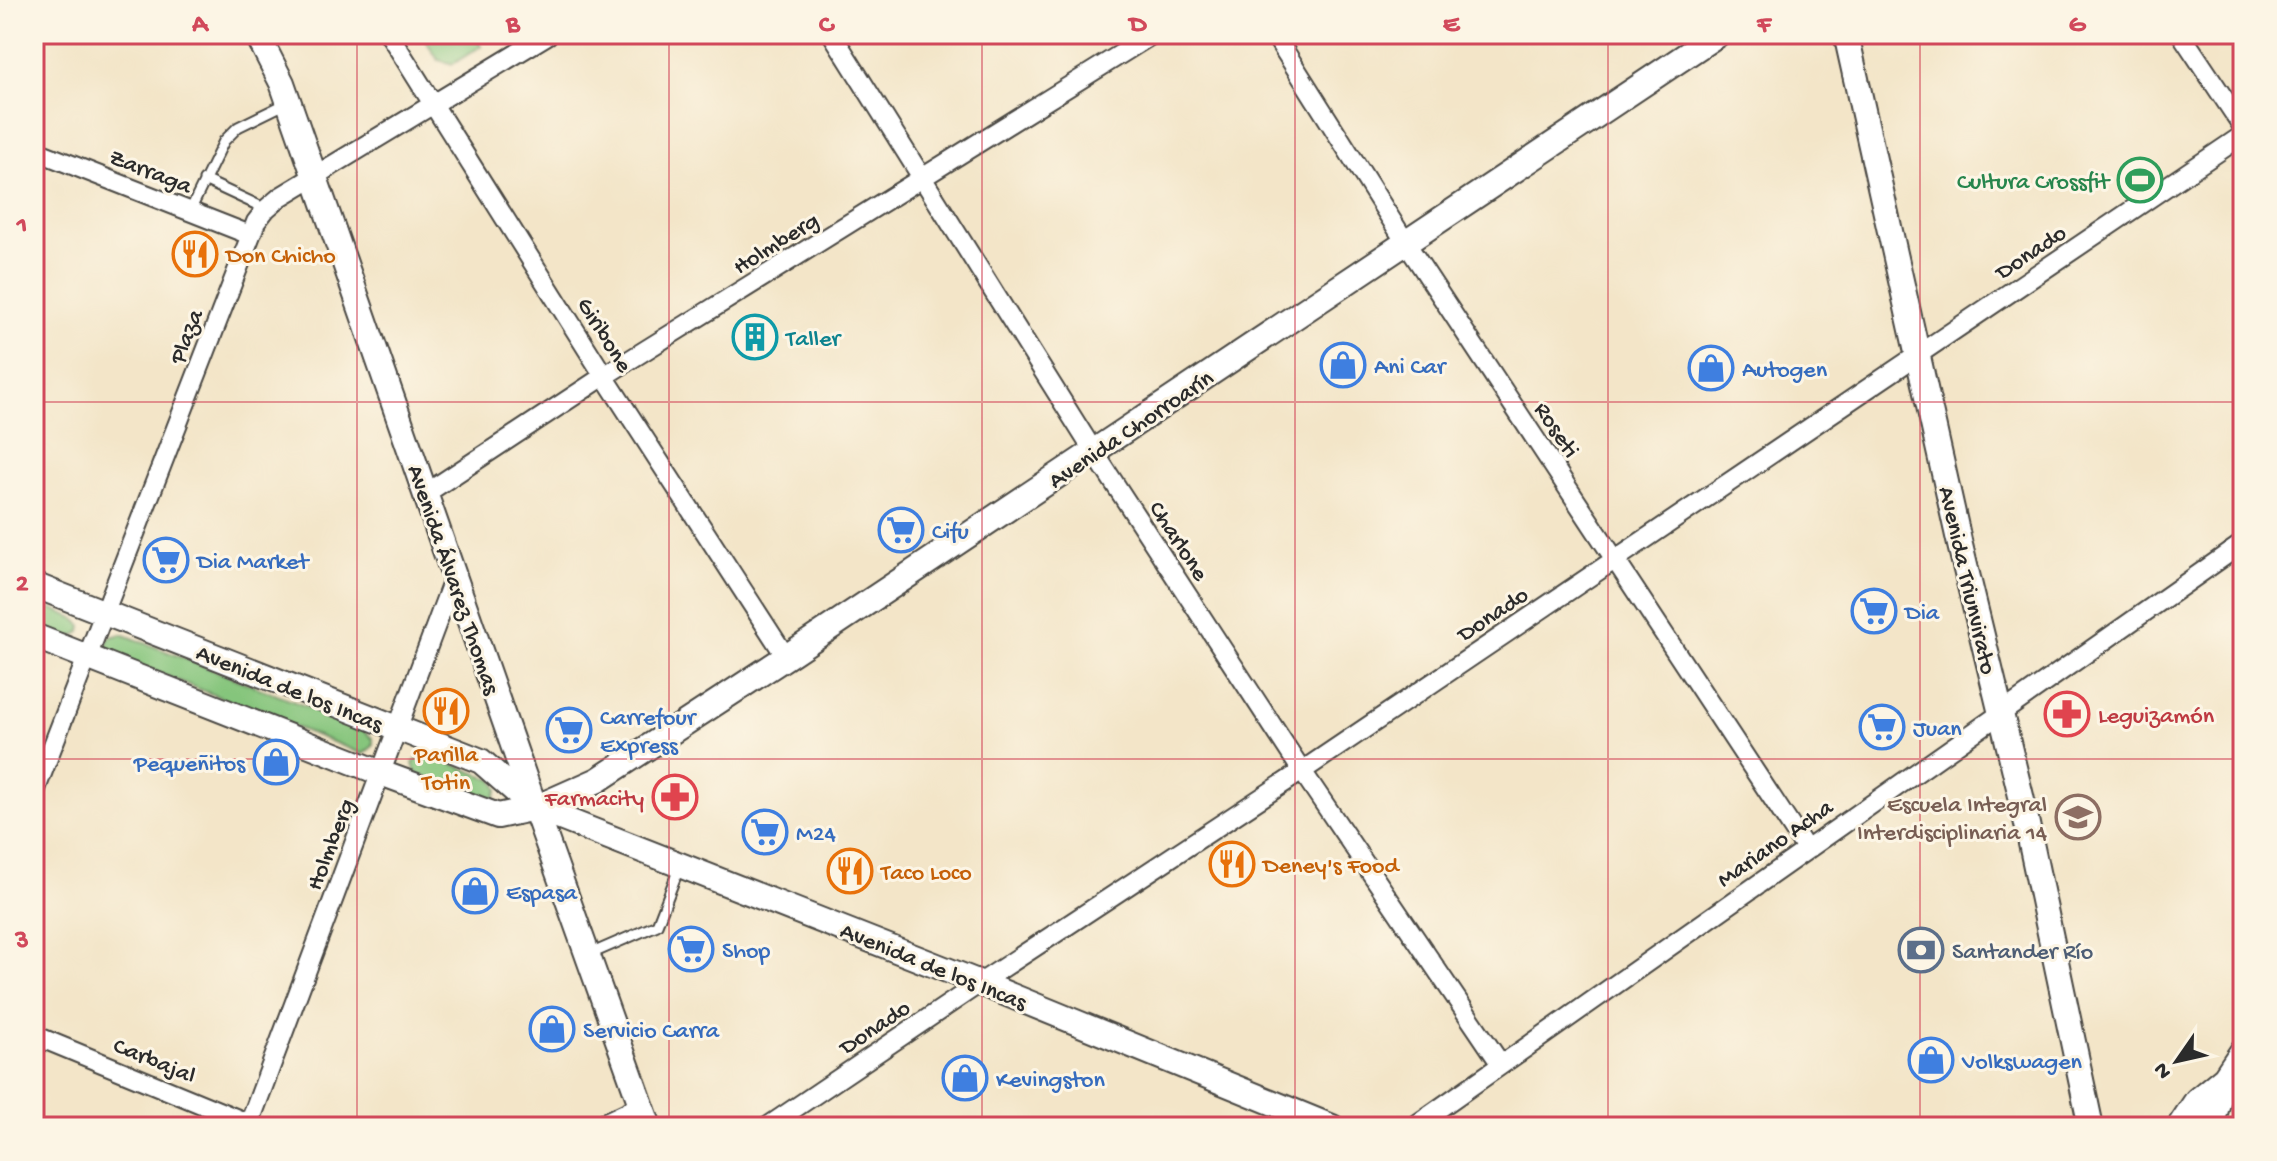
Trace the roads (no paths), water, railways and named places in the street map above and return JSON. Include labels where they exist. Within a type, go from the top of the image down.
[{"type":"main road","name":"Avenida Álvarez Thomas","points":[[257,34],[272,60],[289,103],[646,1116]]},
{"type":"main road","name":"Avenida Chorroarín","points":[[535,808],[598,780],[786,657],[1718,34]]},
{"type":"main road","name":"Avenida Triunvirato","points":[[1846,34],[1917,357],[2001,712],[2091,1127]]},
{"type":"main road","name":"Avenida de los Incas","points":[[34,585],[481,761],[535,808],[980,983],[1332,1127]]},
{"type":"main road","name":"Avenida de los Incas","points":[[34,636],[498,816],[535,808]]},
{"type":"main road","points":[[2179,1127],[2197,1100],[2225,1077],[2243,1050]]},
{"type":"main road","points":[[2207,1127],[2215,1113],[2225,1077]]},
{"type":"street","name":"Giribone","points":[[389,34],[604,376],[786,657]]},
{"type":"street","name":"Plaza","points":[[34,794],[250,235],[266,209],[549,34]]},
{"type":"street","name":"Charlone","points":[[832,34],[1094,452],[1302,771],[1500,1063]]},
{"type":"street","name":"Holmberg","points":[[425,494],[604,376],[1153,34]]},
{"type":"street","name":"Roseti","points":[[1274,34],[1406,243],[1806,849]]},
{"type":"street","points":[[2181,34],[2243,127]]},
{"type":"street","name":"Donado","points":[[767,1127],[1302,771],[2243,135]]},
{"type":"street","name":"Zarraga","points":[[34,150],[250,235]]},
{"type":"street","name":"Mariano Acha","points":[[1413,1127],[2243,543]]},
{"type":"street","name":"Holmberg","points":[[252,1126],[454,577]]},
{"type":"street","name":"Carbajal","points":[[34,1035],[252,1126]]},
{"type":"street","points":[[600,1127],[604,1123],[646,1116]]},
{"type":"lane","points":[[190,211],[224,141],[238,127],[289,103]]},
{"type":"lane","points":[[204,180],[266,209]]},
{"type":"lane","points":[[588,955],[657,925],[680,866]]},
{"type":"place","name":"Cultura Crossfit","points":[[2140,180]]},
{"type":"place","name":"Don Chicho","points":[[195,254]]},
{"type":"place","name":"Taller","points":[[755,337]]},
{"type":"place","name":"Ani Car","points":[[1343,365]]},
{"type":"place","name":"Autogen","points":[[1711,368]]},
{"type":"place","name":"Cifu","points":[[901,530]]},
{"type":"place","name":"Dia Market","points":[[166,560]]},
{"type":"place","name":"Dia","points":[[1874,611]]},
{"type":"place","name":"Parilla Totin","points":[[446,711]]},
{"type":"place","name":"Leguizamón","points":[[2067,714]]},
{"type":"place","name":"Juan","points":[[1882,727]]},
{"type":"place","name":"Carrefour Express","points":[[569,730]]},
{"type":"place","name":"Pequeñitos","points":[[276,762]]},
{"type":"place","name":"Farmacity","points":[[675,797]]},
{"type":"place","name":"Escuela Integral Interdisciplinaria 14","points":[[2078,817]]},
{"type":"place","name":"M24","points":[[765,832]]},
{"type":"place","name":"Deney's Food","points":[[1232,864]]},
{"type":"place","name":"Taco Loco","points":[[850,871]]},
{"type":"place","name":"Espasa","points":[[475,891]]},
{"type":"place","name":"Shop","points":[[691,949]]},
{"type":"place","name":"Santander Río","points":[[1921,950]]},
{"type":"place","name":"Servicio Carra","points":[[552,1029]]},
{"type":"place","name":"Volkswagen","points":[[1931,1060]]},
{"type":"place","name":"Kevingston","points":[[965,1078]]}]
